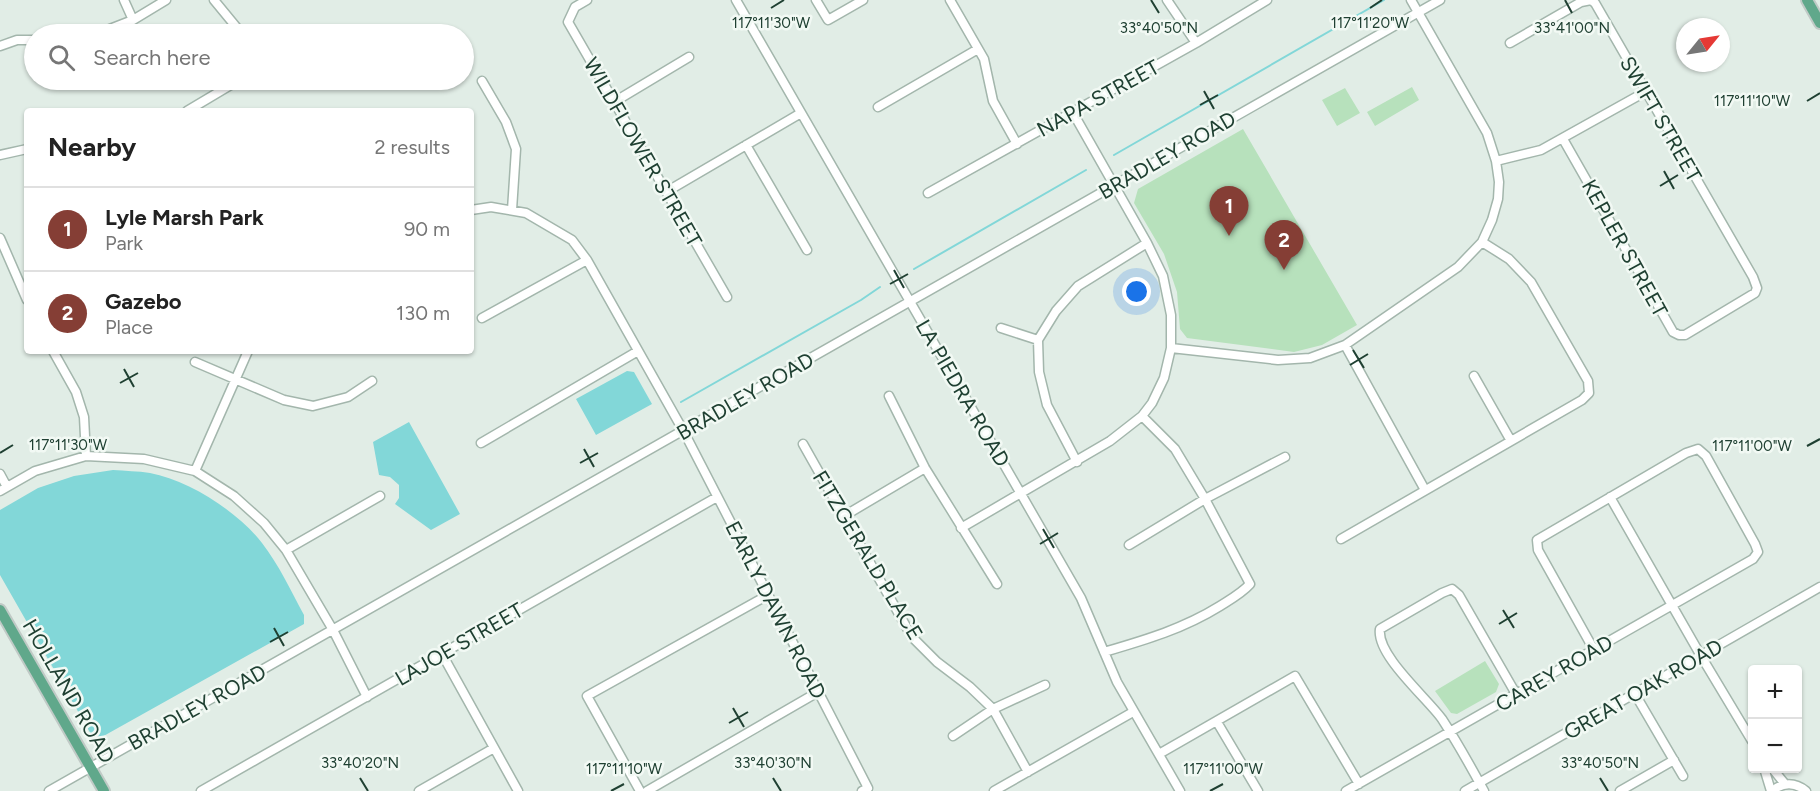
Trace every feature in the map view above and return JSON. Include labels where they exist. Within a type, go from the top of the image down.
[{"type":"main road","points":[[1807,0],[1820,23]]},
{"type":"main road","name":"HOLLAND ROAD","points":[[0,610],[104,791]]},
{"type":"street","points":[[124,0],[133,20]]},
{"type":"street","points":[[123,24],[166,0]]},
{"type":"street","points":[[214,0],[234,24]]},
{"type":"street","name":"WILDFLOWER STREET","points":[[587,0],[575,7],[568,22],[727,297]]},
{"type":"street","name":"LA PIEDRA ROAD","points":[[736,0],[1081,598],[1133,712],[1180,791]]},
{"type":"street","points":[[816,0],[828,20],[863,0]]},
{"type":"street","points":[[950,0],[984,59],[993,101],[1017,144]]},
{"type":"street","points":[[1167,0],[1196,43]]},
{"type":"street","name":"NAPA STREET","points":[[928,194],[1196,43],[1267,0]]},
{"type":"street","points":[[1171,348],[1278,360],[1310,358],[1345,345],[1458,267],[1482,242],[1498,199],[1499,182],[1496,160],[1487,133],[1411,0]]},
{"type":"street","name":"BRADLEY ROAD","points":[[49,791],[684,432],[909,301],[1440,0]]},
{"type":"street","name":"SWIFT STREET","points":[[1510,43],[1581,2],[1591,0],[1599,9],[1757,288]]},
{"type":"street","points":[[0,46],[24,40]]},
{"type":"street","points":[[878,107],[978,49]]},
{"type":"street","points":[[614,102],[689,57]]},
{"type":"street","points":[[482,81],[506,122],[516,149],[512,210]]},
{"type":"street","points":[[192,108],[222,90]]},
{"type":"street","points":[[1496,160],[1541,150],[1645,92]]},
{"type":"street","points":[[962,528],[1110,441],[1142,416],[1152,403],[1164,378],[1171,348],[1171,315],[1163,276],[1147,243],[1072,111]]},
{"type":"street","points":[[666,192],[801,113]]},
{"type":"street","name":"KEPLER STREET","points":[[1563,139],[1673,332],[1685,335],[1751,297],[1757,288]]},
{"type":"street","points":[[746,145],[807,250]]},
{"type":"street","points":[[0,155],[24,150]]},
{"type":"street","name":"EARLY DAWN ROAD","points":[[474,210],[491,207],[526,213],[572,240],[587,260],[684,432],[818,692],[865,789]]},
{"type":"street","points":[[0,238],[24,293]]},
{"type":"street","points":[[1341,539],[1582,400],[1589,393],[1588,381],[1531,282],[1509,259],[1482,242]]},
{"type":"street","points":[[1077,462],[1047,405],[1039,372],[1038,340],[1056,311],[1078,286],[1147,243]]},
{"type":"street","points":[[482,318],[587,260]]},
{"type":"street","points":[[1001,328],[1038,340]]},
{"type":"street","points":[[1345,345],[1425,490]]},
{"type":"street","points":[[481,443],[638,351]]},
{"type":"street","points":[[55,354],[76,392],[84,417],[86,456]]},
{"type":"street","points":[[195,471],[247,354]]},
{"type":"street","points":[[195,362],[284,400],[313,406],[348,397],[372,381]]},
{"type":"street","points":[[1474,375],[1511,441]]},
{"type":"street","points":[[889,396],[925,468],[997,584]]},
{"type":"street","points":[[1104,652],[1169,632],[1198,619],[1243,592],[1250,584],[1205,499],[1174,449],[1142,416]]},
{"type":"street","name":"FITZGERALD PLACE","points":[[803,444],[912,637],[993,709],[1028,772]]},
{"type":"street","name":"CAREY ROAD","points":[[1346,791],[1672,606],[1753,559],[1758,552],[1712,466],[1698,449],[1686,453],[1611,497]]},
{"type":"street","points":[[0,474],[4,489],[35,471],[86,456],[144,459],[195,471],[234,496],[264,523],[286,550],[333,630],[367,696]]},
{"type":"street","points":[[1129,545],[1205,499],[1285,457]]},
{"type":"street","points":[[844,516],[925,468]]},
{"type":"street","points":[[286,550],[380,496]]},
{"type":"street","name":"LAJOE STREET","points":[[201,791],[717,497]]},
{"type":"street","points":[[1594,650],[1538,550],[1537,540],[1611,497],[1672,606],[1748,733]]},
{"type":"street","name":"GREAT OAK ROAD","points":[[1465,791],[1482,787],[1820,586]]},
{"type":"street","points":[[1482,787],[1433,706],[1406,679],[1391,659],[1380,639],[1380,629],[1452,589],[1459,595],[1516,694]]},
{"type":"street","points":[[640,791],[587,696],[768,595]]},
{"type":"street","points":[[442,654],[518,791]]},
{"type":"street","points":[[1160,754],[1295,676],[1359,784]]},
{"type":"street","points":[[954,736],[993,709],[1045,685]]},
{"type":"street","points":[[647,791],[818,692]]},
{"type":"street","points":[[1635,694],[1683,776]]},
{"type":"street","points":[[994,791],[1133,712]]},
{"type":"street","points":[[1216,722],[1258,791]]},
{"type":"street","points":[[419,791],[494,748]]},
{"type":"street","points":[[1620,791],[1674,760]]},
{"type":"street","points":[[1766,773],[1772,791],[1785,784],[1815,791]]},
{"type":"street","points":[[1776,773],[1785,784]]},
{"type":"green space","points":[[1412,87],[1419,100],[1375,126],[1367,112]]},
{"type":"green space","points":[[1345,88],[1360,113],[1337,126],[1322,100]]},
{"type":"green space","points":[[1243,129],[1357,325],[1322,345],[1294,352],[1187,338],[1180,329],[1177,292],[1164,254],[1134,203],[1138,189]]},
{"type":"green space","points":[[1485,661],[1499,684],[1496,692],[1457,714],[1451,713],[1435,691]]},
{"type":"water","points":[[627,371],[634,372],[652,404],[596,435],[576,399]]},
{"type":"water","points":[[409,422],[460,514],[431,530],[395,504],[399,498],[399,485],[390,477],[379,475],[373,442]]},
{"type":"water","points":[[113,470],[150,473],[181,483],[212,499],[240,520],[252,531],[274,560],[304,615],[304,624],[100,738],[92,736],[0,575],[0,510],[38,488],[74,476]]},
{"type":"waterway","points":[[1114,155],[1384,0]]},
{"type":"waterway","points":[[914,269],[1086,170]]},
{"type":"waterway","points":[[681,402],[880,287]]},
{"type":"place","name":"Lyle Marsh Park","points":[[1229,236]]},
{"type":"place","name":"Gazebo","points":[[1284,270]]}]
